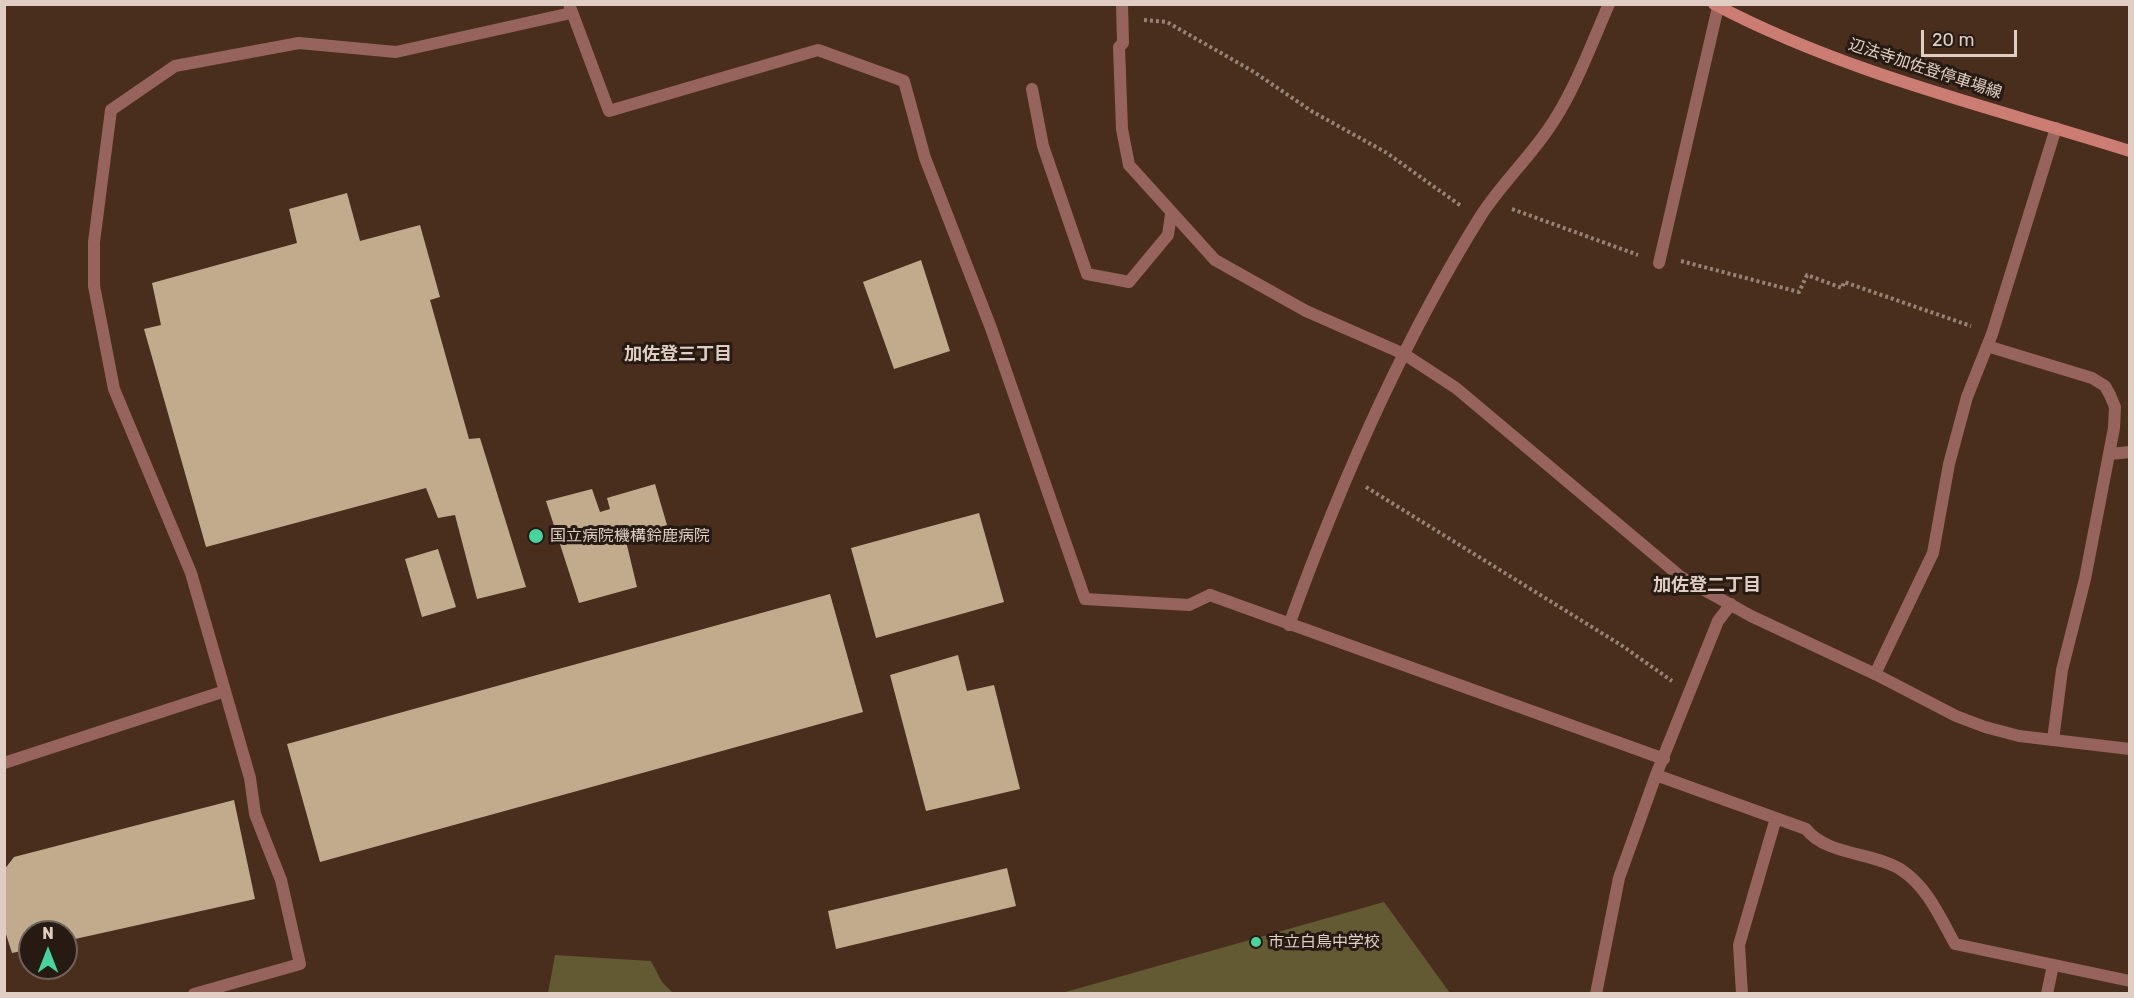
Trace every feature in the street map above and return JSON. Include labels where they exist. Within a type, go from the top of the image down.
[{"type":"main road","name":"辺法寺加佐登停車場線","points":[[1716,6],[1787,40],[1950,97],[2130,151]]},
{"type":"street","points":[[1122,4],[1123,43],[1119,47],[1122,129],[1129,165],[1215,260],[1257,286],[1404,354],[1456,388],[1681,577],[1731,604],[1975,723],[2019,736],[2130,748]]},
{"type":"street","points":[[1289,625],[1325,527],[1404,354],[1481,216],[1548,130],[1572,88],[1609,4]]},
{"type":"street","points":[[1660,259],[1716,6]]},
{"type":"street","points":[[194,993],[300,964],[280,880],[255,814],[250,778],[191,573],[114,389],[94,286],[94,242],[111,110],[175,66],[299,43],[396,52],[570,9],[609,111],[818,50],[904,81],[925,158],[991,328],[1085,599],[1189,604],[1210,595],[1664,759]]},
{"type":"street","points":[[1032,89],[1042,146],[1087,274],[1129,282],[1168,235],[1171,214]]},
{"type":"street","points":[[1875,674],[1933,553],[1949,464],[1967,397],[1990,340],[2056,128]]},
{"type":"street","points":[[1990,340],[2092,378],[2105,386],[2115,407],[2110,454],[2085,579],[2062,670],[2053,740]]},
{"type":"street","points":[[2110,454],[2130,452]]},
{"type":"street","points":[[1596,993],[1619,878],[1656,775],[1718,621],[1731,604]]},
{"type":"street","points":[[4,764],[225,691]]},
{"type":"street","points":[[1656,775],[1806,829],[1812,836],[1828,844],[1871,857],[1900,870],[1929,897],[1955,944],[2130,981]]},
{"type":"street","points":[[1742,993],[1739,945],[1776,818]]},
{"type":"street","points":[[2047,993],[2053,965]]},
{"type":"path","points":[[1123,18],[1167,22],[1254,72],[1313,112],[1387,153],[1465,209],[1481,216]]},
{"type":"path","points":[[1492,202],[1660,259],[1799,292],[1807,275],[1842,288],[1844,282],[1990,340]]},
{"type":"path","points":[[1348,476],[1621,645],[1689,693]]},
{"type":"shaded area","points":[[1384,902],[1450,993],[1062,993]]},
{"type":"shaded area","points":[[555,955],[651,961],[662,982],[673,993],[548,993]]},
{"type":"building","points":[[347,193],[360,241],[420,225],[440,297],[430,300],[469,439],[480,438],[526,587],[477,599],[455,515],[438,518],[426,488],[206,547],[144,329],[161,325],[152,283],[297,243],[289,209]]},
{"type":"building","points":[[921,260],[950,351],[894,369],[863,282]]},
{"type":"building","points":[[655,484],[667,525],[625,537],[637,587],[579,603],[546,501],[592,489],[600,512],[610,509],[607,498]]},
{"type":"building","points":[[979,513],[1004,602],[876,638],[851,548]]},
{"type":"building","points":[[438,549],[456,607],[422,617],[405,559]]},
{"type":"building","points":[[830,594],[863,712],[320,862],[287,744]]},
{"type":"building","points":[[958,655],[967,691],[994,685],[1020,789],[926,811],[890,675]]},
{"type":"building","points":[[234,800],[255,899],[78,938],[78,920],[18,920],[18,952],[12,953],[4,928],[4,870],[14,857]]},
{"type":"building","points":[[1007,868],[1016,906],[836,949],[828,911]]},
{"type":"place","name":"国立病院機構鈴鹿病院","points":[[536,536]]},
{"type":"place","name":"市立白鳥中学校","points":[[1256,942]]},
{"type":"district","name":"加佐登三丁目","points":[[678,355]]},
{"type":"district","name":"加佐登二丁目","points":[[1707,586]]}]
